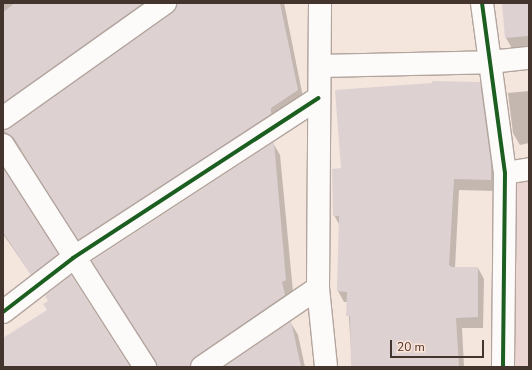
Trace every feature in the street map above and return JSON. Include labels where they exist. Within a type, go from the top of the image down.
[{"type":"street","points":[[3,118],[165,3]]},
{"type":"street","points":[[320,3],[320,66],[318,98],[318,288],[326,367]]},
{"type":"street","points":[[482,3],[505,173],[503,367]]},
{"type":"street","points":[[320,66],[490,62],[529,58]]},
{"type":"street","points":[[3,312],[73,258],[318,98]]},
{"type":"street","points":[[3,145],[73,258],[145,367]]},
{"type":"street","points":[[505,173],[529,169]]},
{"type":"street","points":[[202,367],[318,288]]},
{"type":"shaded area","points":[[505,169],[529,169],[529,367],[505,367]]},
{"type":"building","points":[[15,3],[143,3],[3,103],[3,12]]},
{"type":"building","points":[[177,3],[280,3],[298,90],[271,108],[271,114],[78,240],[14,138],[3,130],[10,128],[172,13]]},
{"type":"building","points":[[502,3],[529,3],[529,36],[505,38]]},
{"type":"building","points":[[432,81],[480,82],[491,163],[491,180],[454,179],[449,265],[452,267],[478,267],[478,317],[456,318],[459,367],[351,367],[350,316],[346,316],[347,292],[337,291],[339,216],[333,216],[332,169],[341,168],[335,90],[432,83]]},
{"type":"building","points":[[274,142],[286,280],[282,282],[285,295],[195,357],[190,367],[157,367],[92,261]]},
{"type":"building","points":[[3,168],[58,254],[31,275],[3,232]]},
{"type":"building","points":[[71,275],[130,367],[3,367],[3,338],[47,310],[43,304],[48,301],[45,296]]},
{"type":"building","points":[[291,321],[301,367],[224,367]]},
{"type":"cycle path","points":[[482,3],[505,173],[503,367]]},
{"type":"cycle path","points":[[3,312],[73,258],[318,98]]}]
